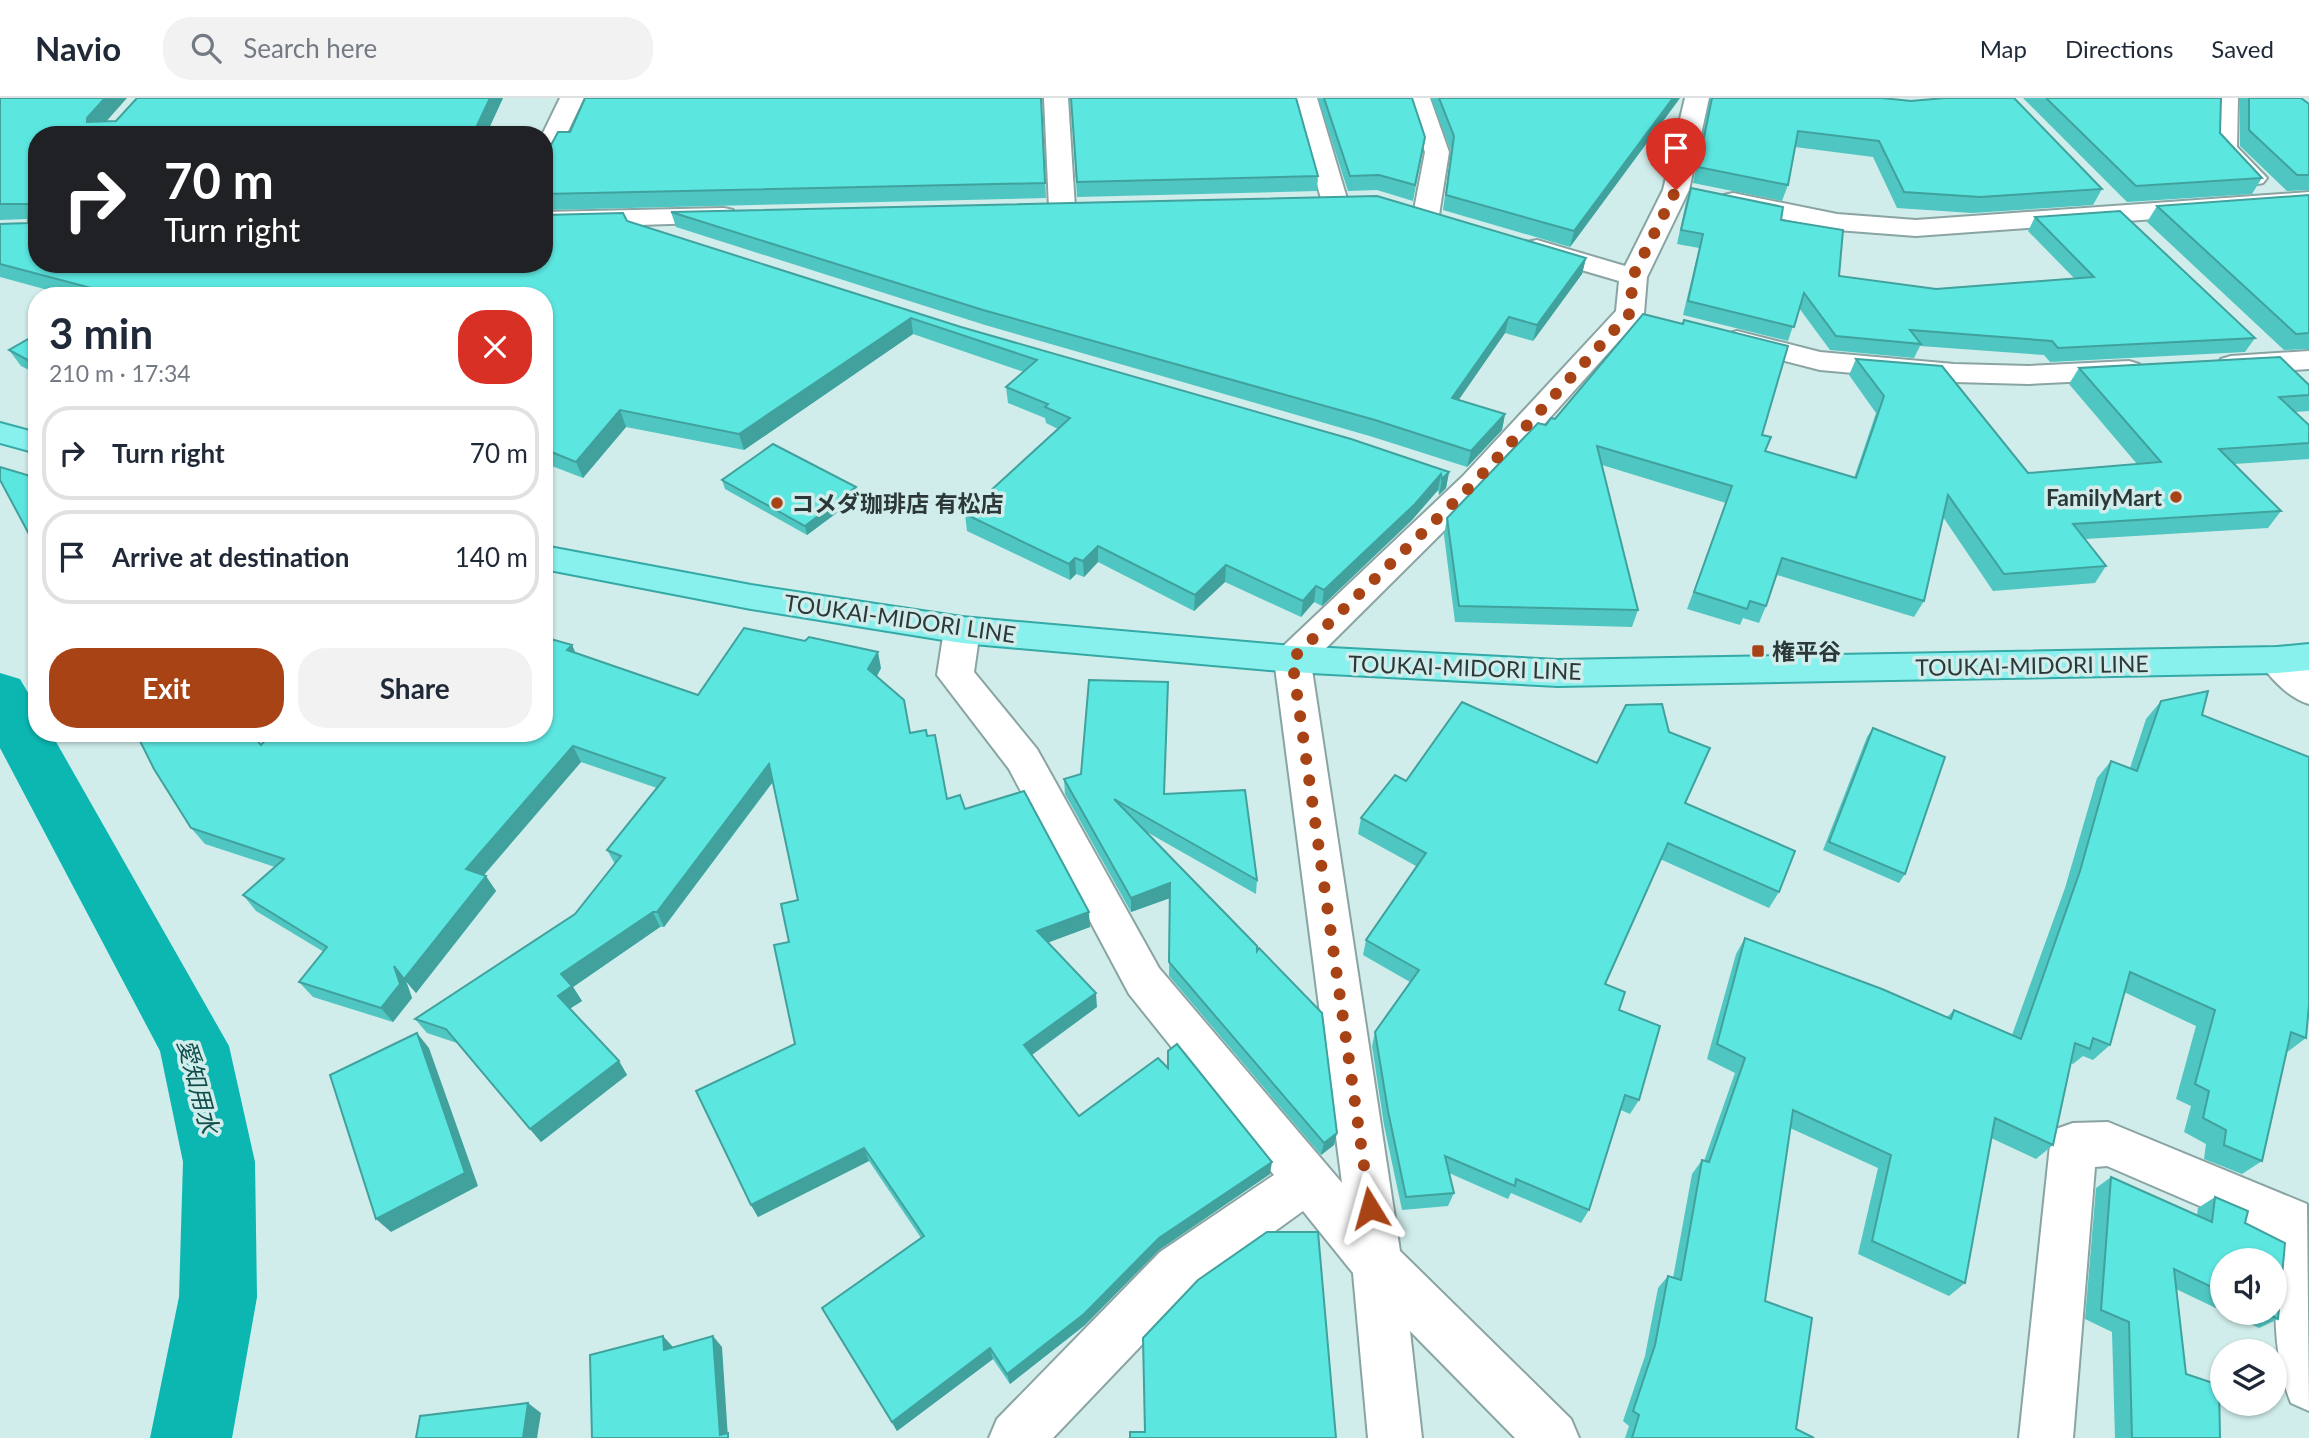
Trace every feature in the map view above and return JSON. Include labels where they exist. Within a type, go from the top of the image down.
[{"type":"main road","points":[[0,433],[28,441]]},
{"type":"main road","name":"TOUKAI-MIDORI LINE","points":[[553,559],[751,597],[962,630],[1292,659],[1558,673],[2293,659]]},
{"type":"street","points":[[553,137],[572,98]]},
{"type":"street","points":[[1056,98],[1062,208]]},
{"type":"street","points":[[1305,98],[1335,202]]},
{"type":"street","points":[[1418,98],[1437,152],[1414,211],[1452,222]]},
{"type":"street","points":[[1395,1438],[1377,1263],[1292,659],[1461,479],[1643,316],[1633,276],[1676,190],[1697,98]]},
{"type":"street","points":[[2226,98],[2225,149],[2278,201]]},
{"type":"street","points":[[1676,190],[1837,222],[1916,228],[2111,204],[2309,200]]},
{"type":"street","points":[[1308,202],[1362,201]]},
{"type":"street","points":[[2111,204],[2149,242]]},
{"type":"street","points":[[1034,209],[1090,207]]},
{"type":"street","points":[[553,220],[755,216]]},
{"type":"street","points":[[615,219],[695,245]]},
{"type":"street","points":[[1517,242],[1633,276]]},
{"type":"street","points":[[1706,332],[1820,361],[1954,373],[2029,375],[2152,369]]},
{"type":"street","points":[[2246,334],[2275,362]]},
{"type":"street","points":[[2207,366],[2275,362],[2305,372]]},
{"type":"street","points":[[962,630],[955,675],[1023,759],[1144,981],[1377,1263],[1552,1438]]},
{"type":"street","points":[[2293,659],[2309,690]]},
{"type":"street","points":[[2046,1438],[2073,1145],[2108,1144],[2290,1221],[2309,1385]]},
{"type":"street","points":[[1016,1438],[1178,1270],[1308,1179]]},
{"type":"building","points":[[0,98],[105,98],[87,118],[87,122],[116,121],[137,98],[490,98],[477,126],[28,126],[28,204],[0,204]]},
{"type":"building","points":[[585,98],[1041,98],[1045,183],[553,194],[553,141],[558,132],[570,132]]},
{"type":"building","points":[[1071,98],[1296,98],[1318,176],[1077,182]]},
{"type":"building","points":[[1324,98],[1412,98],[1425,137],[1415,185],[1379,175],[1350,176]]},
{"type":"building","points":[[1439,98],[1673,98],[1574,231],[1446,195],[1454,136]]},
{"type":"building","points":[[1712,98],[1882,98],[1911,101],[2014,98],[2102,189],[1980,197],[1904,192],[1879,141],[1798,131],[1788,185],[1698,167]]},
{"type":"building","points":[[2046,98],[2221,98],[2220,133],[2262,178],[2136,186]]},
{"type":"building","points":[[2249,98],[2301,98],[2309,104],[2309,175],[2297,175],[2249,130]]},
{"type":"building","points":[[1691,188],[1783,207],[1781,220],[1843,230],[1839,276],[1936,289],[2094,277],[2035,217],[2120,211],[2255,338],[2058,348],[2052,341],[1910,330],[1921,344],[1836,336],[1804,293],[1794,327],[1688,301],[1703,234],[1681,230]]},
{"type":"building","points":[[2309,195],[2309,333],[2296,334],[2157,206]]},
{"type":"building","points":[[1377,196],[1586,258],[1537,325],[1509,317],[1452,398],[1505,414],[1471,451],[1375,420],[983,310],[671,212]]},
{"type":"building","points":[[623,213],[627,221],[961,327],[1351,439],[1449,472],[1442,479],[1441,474],[1415,504],[1324,590],[1316,586],[1303,601],[1226,565],[1195,595],[1098,546],[1083,561],[1075,558],[1069,564],[965,514],[1070,418],[1045,407],[1048,404],[1006,387],[1037,360],[911,318],[739,434],[620,410],[576,462],[553,453],[553,287],[87,287],[34,273],[553,273],[553,215]]},
{"type":"building","points":[[28,223],[28,271],[0,264],[0,224]]},
{"type":"building","points":[[1643,314],[1683,324],[1684,320],[1788,346],[1762,435],[1771,437],[1765,451],[1856,478],[1884,396],[1856,359],[1942,366],[2028,473],[2161,462],[2079,368],[2280,357],[2309,385],[2309,395],[2279,397],[2309,425],[2309,443],[2219,449],[2281,511],[2073,524],[2106,566],[2004,574],[1948,495],[1924,601],[1782,558],[1766,606],[1750,601],[1747,609],[1694,592],[1732,486],[1597,446],[1638,610],[1459,606],[1447,518],[1538,423],[1546,425],[1551,418],[1555,419]]},
{"type":"building","points":[[28,339],[28,360],[9,350]]},
{"type":"building","points":[[773,444],[856,487],[805,526],[722,480]]},
{"type":"building","points":[[0,467],[28,475],[28,532],[0,480]]},
{"type":"building","points":[[744,628],[805,641],[809,637],[878,652],[868,669],[904,700],[910,733],[926,730],[927,736],[935,735],[947,799],[960,795],[965,809],[1024,791],[1089,912],[1037,931],[1096,993],[1024,1045],[1079,1116],[1158,1058],[1168,1068],[1168,1051],[1177,1044],[1272,1162],[1159,1238],[1084,1314],[1007,1374],[990,1348],[892,1422],[822,1308],[924,1236],[864,1148],[751,1205],[696,1091],[795,1044],[774,945],[789,942],[781,904],[798,900],[769,764],[657,912],[653,912],[561,974],[572,986],[558,996],[619,1061],[530,1129],[446,1029],[415,1019],[575,914],[621,856],[607,850],[665,778],[573,746],[466,869],[486,876],[404,979],[394,966],[400,984],[381,1008],[299,982],[327,947],[243,895],[284,859],[191,828],[140,742],[258,742],[261,745],[264,742],[553,742],[553,640],[572,645],[567,650],[698,695]]},
{"type":"building","points":[[1089,680],[1168,682],[1164,794],[1245,790],[1257,880],[1114,799],[1257,946],[1257,951],[1259,948],[1322,1013],[1337,1133],[1324,1143],[1169,962],[1170,883],[1131,898],[1064,779],[1081,774]]},
{"type":"building","points":[[2208,691],[2202,715],[2309,757],[2309,1005],[2306,1038],[2291,1032],[2262,1161],[2224,1145],[2226,1130],[2203,1118],[2209,1091],[2195,1084],[2215,1010],[2130,972],[2110,1045],[2093,1038],[2090,1049],[2075,1043],[2053,1145],[1995,1118],[1965,1283],[1872,1241],[1891,1155],[1793,1110],[1765,1301],[1812,1318],[1796,1429],[1814,1438],[1632,1438],[1639,1415],[1633,1411],[1655,1345],[1668,1276],[1681,1280],[1702,1160],[1709,1162],[1745,1058],[1717,1044],[1745,938],[1882,989],[1951,1019],[1954,1010],[2021,1039],[2080,871],[2111,761],[2137,771],[2161,701]]},
{"type":"building","points":[[1462,702],[1597,763],[1626,705],[1662,704],[1669,732],[1710,748],[1685,803],[1795,851],[1779,892],[1668,843],[1605,984],[1625,992],[1619,1010],[1660,1026],[1639,1100],[1625,1095],[1589,1210],[1516,1179],[1515,1186],[1445,1156],[1454,1193],[1406,1197],[1375,1032],[1419,970],[1366,940],[1426,853],[1361,818],[1395,775],[1406,781]]},
{"type":"building","points":[[1873,728],[1945,757],[1905,874],[1829,842]]},
{"type":"building","points":[[417,1033],[465,1173],[376,1219],[330,1075]]},
{"type":"building","points":[[2111,1177],[2212,1222],[2215,1197],[2248,1211],[2245,1223],[2285,1243],[2285,1248],[2210,1248],[2210,1286],[2174,1269],[2186,1374],[2210,1382],[2210,1416],[2220,1416],[2220,1438],[2132,1438],[2129,1322],[2101,1310]]},
{"type":"building","points":[[1267,1232],[1318,1232],[1336,1438],[1130,1438],[1130,1432],[1145,1432],[1143,1338],[1198,1280]]},
{"type":"building","points":[[663,1336],[664,1350],[713,1336],[720,1435],[728,1433],[728,1438],[592,1438],[590,1355]]},
{"type":"building","points":[[528,1403],[523,1438],[416,1438],[420,1416]]},
{"type":"waterway","name":"愛知用水","points":[[0,694],[194,1046],[219,1162],[218,1297],[191,1438]]},
{"type":"place","name":"FamilyMart","points":[[2176,497]]},
{"type":"place","name":"コメダ珈琲店 有松店","points":[[777,503]]},
{"type":"place","name":"権平谷","points":[[1758,651]]},
{"type":"route","points":[[1370,1208],[1292,659],[1474,483],[1630,313],[1633,276],[1676,190]]}]
